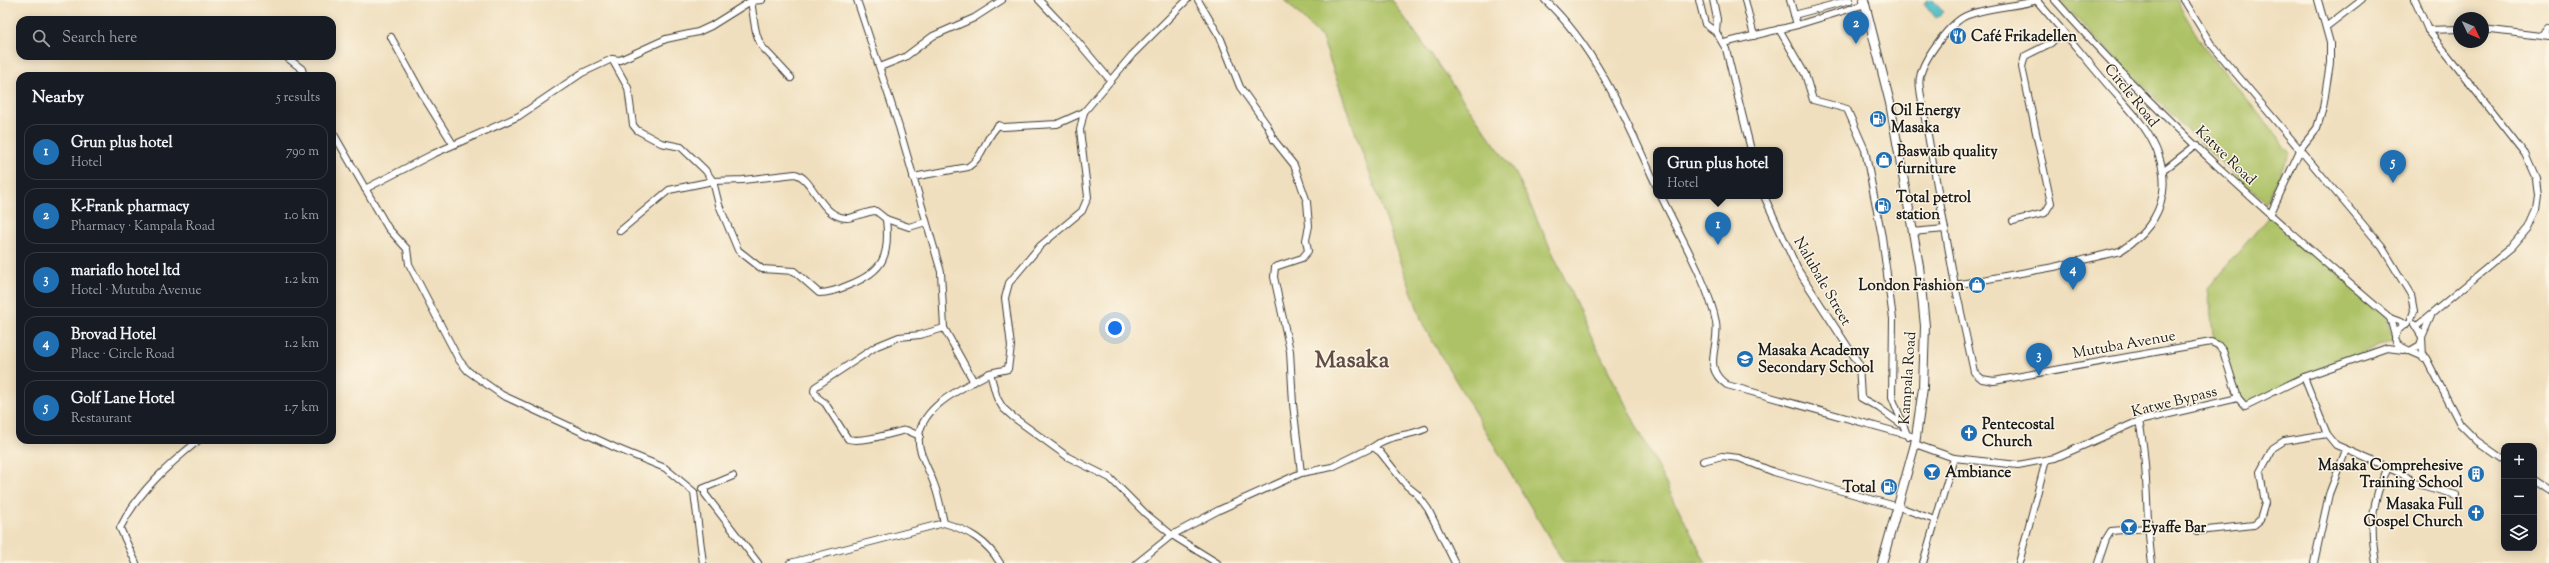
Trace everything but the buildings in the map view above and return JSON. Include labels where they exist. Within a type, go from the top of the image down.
[{"type":"main road","name":"Kampala Road","points":[[1865,2],[1890,103],[1919,266],[1925,326],[1923,388],[1899,507],[1882,563]]},
{"type":"street","points":[[365,188],[453,144],[519,116],[582,73],[612,59],[620,60],[666,39],[698,32],[751,1],[762,0]]},
{"type":"street","points":[[857,0],[880,67],[941,272],[944,328],[974,382]]},
{"type":"street","points":[[880,67],[905,57],[933,36],[974,18],[1002,0]]},
{"type":"street","points":[[1039,0],[1111,80]]},
{"type":"street","points":[[913,177],[968,167],[977,160],[999,125],[1003,127],[1057,124],[1084,112],[1132,55],[1187,0]]},
{"type":"street","points":[[1198,0],[1221,39],[1240,87],[1267,125],[1274,140],[1294,165],[1307,202],[1309,226],[1306,240],[1308,251],[1302,258],[1275,267],[1274,277],[1290,351],[1293,404],[1301,473]]},
{"type":"street","points":[[1545,0],[1566,23],[1603,75],[1653,179]]},
{"type":"street","points":[[1700,0],[1705,24],[1716,32],[1724,43],[1751,147]]},
{"type":"street","points":[[1712,0],[1718,19],[1716,32]]},
{"type":"street","points":[[1745,0],[1754,36]]},
{"type":"street","points":[[1790,0],[1797,25]]},
{"type":"street","points":[[1794,15],[1850,0]]},
{"type":"street","name":"Circle Road","points":[[2038,0],[2062,31],[2143,126],[2164,170],[2162,204],[2152,223],[2133,242],[2120,251],[2054,267],[1955,285],[1922,102],[1919,80],[1921,72],[1943,37],[1962,18],[2004,5],[2038,0]]},
{"type":"street","name":"Katwe Road","points":[[2055,0],[2144,97],[2270,215],[2390,318],[2406,324]]},
{"type":"street","points":[[2184,0],[2211,44],[2301,148],[2382,247],[2398,270],[2414,304],[2411,320],[2401,326],[2395,337]]},
{"type":"street","points":[[2270,215],[2301,148],[2317,128],[2323,108],[2330,63],[2330,43],[2327,26],[2318,0]]},
{"type":"street","points":[[2327,26],[2361,0]]},
{"type":"street","points":[[2415,0],[2428,30],[2525,154],[2536,179],[2538,195],[2536,210],[2528,228],[2512,247],[2432,315],[2416,326]]},
{"type":"street","points":[[751,1],[756,32],[764,50],[771,54],[790,78]]},
{"type":"street","points":[[1724,43],[1797,25],[1865,2]]},
{"type":"street","points":[[2489,29],[2546,36],[2549,27]]},
{"type":"street","points":[[1779,30],[1805,74],[1813,100],[1847,108],[1865,150],[1888,270],[1893,319],[1892,396],[1904,426],[1913,439]]},
{"type":"street","points":[[2428,30],[2453,30]]},
{"type":"street","points":[[2014,221],[2045,213],[2051,203],[2022,67],[2026,56],[2051,43],[2062,31]]},
{"type":"street","points":[[391,37],[425,99],[453,144]]},
{"type":"street","points":[[612,59],[626,80],[632,122],[637,130],[661,143],[681,147],[705,170],[713,181],[719,205],[738,250],[762,269],[794,271],[819,293],[840,289],[864,280],[876,270],[888,241],[886,219]]},
{"type":"street","points":[[290,60],[302,69],[303,72]]},
{"type":"street","points":[[944,523],[936,489],[920,448],[920,436],[934,409],[948,395],[990,373],[1008,369],[1011,346],[1005,298],[1009,283],[1040,246],[1077,216],[1086,205],[1088,197],[1080,130],[1084,112]]},
{"type":"street","points":[[336,138],[388,228],[407,249],[409,264],[458,360],[468,371],[502,395],[616,448],[665,468],[694,492],[703,563]]},
{"type":"street","points":[[2164,170],[2196,145]]},
{"type":"street","points":[[620,231],[669,190],[713,181],[743,180],[795,174],[803,177],[820,202],[841,217],[847,218],[865,212],[876,211],[886,219],[909,227],[926,222]]},
{"type":"street","name":"Katwe Bypass","points":[[1662,199],[1713,307],[1716,338],[1712,367],[1720,380],[1727,385],[1913,439],[1954,458],[2008,466],[2046,460],[2079,449],[2139,421],[2238,398],[2245,406],[2304,377],[2386,348],[2406,350]]},
{"type":"street","name":"Nalubale Street","points":[[1765,199],[1798,270],[1859,364],[1861,398],[1879,408],[1904,426]]},
{"type":"street","points":[[1912,232],[1945,229]]},
{"type":"street","name":"Mutuba Avenue","points":[[1955,285],[1974,372],[1982,379],[1994,381],[2211,342],[2218,345],[2222,351],[2238,398]]},
{"type":"street","points":[[2406,350],[2420,345],[2432,315]]},
{"type":"street","points":[[2390,318],[2398,345],[2423,358],[2426,358],[2460,424],[2477,441],[2501,458]]},
{"type":"street","points":[[2411,320],[2422,338],[2423,358]]},
{"type":"street","points":[[920,436],[911,430],[906,430],[883,437],[853,441],[848,439],[825,403],[818,398],[815,387],[878,346],[899,337],[920,335],[944,328]]},
{"type":"street","name":"Katwe Bypass","points":[[2386,348],[2395,337]]},
{"type":"street","points":[[990,373],[997,398],[1003,408],[1013,417],[1068,457],[1110,478],[1146,514],[1172,535],[1217,563]]},
{"type":"street","points":[[2304,377],[2328,434],[2336,445],[2409,477],[2413,482],[2456,495]]},
{"type":"street","points":[[2139,421],[2145,460],[2147,528],[2152,563]]},
{"type":"street","points":[[1137,563],[1172,535],[1226,507],[1301,473],[1332,466],[1373,447],[1387,437],[1410,436],[1425,429]]},
{"type":"street","points":[[2198,531],[2254,524],[2260,520],[2265,503],[2260,472],[2273,448],[2284,441],[2328,434]]},
{"type":"street","points":[[136,563],[120,528],[129,509],[166,466],[194,444]]},
{"type":"street","points":[[1373,447],[1380,452],[1407,486],[1417,494],[1428,509],[1455,563]]},
{"type":"street","points":[[2314,563],[2329,494],[2346,450]]},
{"type":"street","points":[[1703,461],[1722,456],[1739,458],[1774,472],[1899,507],[1935,520]]},
{"type":"street","points":[[1923,563],[1954,458]]},
{"type":"street","points":[[2019,563],[2046,460]]},
{"type":"street","points":[[2376,563],[2372,541],[2374,502],[2388,468]]},
{"type":"street","points":[[694,492],[733,476]]},
{"type":"street","points":[[2537,482],[2549,491]]},
{"type":"street","points":[[705,488],[705,494],[758,563]]},
{"type":"street","points":[[790,563],[944,523],[964,528],[978,538],[1000,563]]},
{"type":"street","points":[[2098,563],[2106,539],[2111,531],[2147,528]]},
{"type":"green space","points":[[1285,0],[1392,0],[1516,174],[1595,344],[1706,563],[1564,563],[1424,327],[1322,38]]},
{"type":"green space","points":[[2058,0],[2176,0],[2205,49],[2290,152],[2266,203],[2194,137]]},
{"type":"green space","points":[[2270,215],[2383,312],[2395,339],[2245,406],[2213,334],[2208,288]]},
{"type":"water","points":[[1928,0],[1933,0],[1943,12],[1936,18],[1924,3]]},
{"type":"place","name":"Café Frikadellen","points":[[1958,36]]},
{"type":"place","name":"K-Frank pharmacy","points":[[1856,44]]},
{"type":"place","name":"Oil Energy Masaka","points":[[1878,119]]},
{"type":"place","name":"Baswaib quality furniture","points":[[1884,160]]},
{"type":"place","name":"Golf Lane Hotel","points":[[2393,183]]},
{"type":"place","name":"Total petrol station","points":[[1883,206]]},
{"type":"place","name":"Grun plus hotel","points":[[1718,245]]},
{"type":"place","name":"London Fashion","points":[[1977,285]]},
{"type":"place","name":"Brovad Hotel","points":[[2073,290]]},
{"type":"place","name":"Masaka Academy Secondary School","points":[[1745,359]]},
{"type":"place","name":"mariaflo hotel ltd","points":[[2039,376]]},
{"type":"place","name":"Pentecostal Church","points":[[1969,433]]},
{"type":"place","name":"Ambiance","points":[[1932,472]]},
{"type":"place","name":"Masaka Comprehesive Training School","points":[[2476,474]]},
{"type":"place","name":"Total","points":[[1889,487]]},
{"type":"place","name":"Masaka Full Gospel Church","points":[[2476,513]]},
{"type":"place","name":"Eyaffe Bar","points":[[2129,527]]},
{"type":"district","name":"Masaka","points":[[1352,359]]}]
